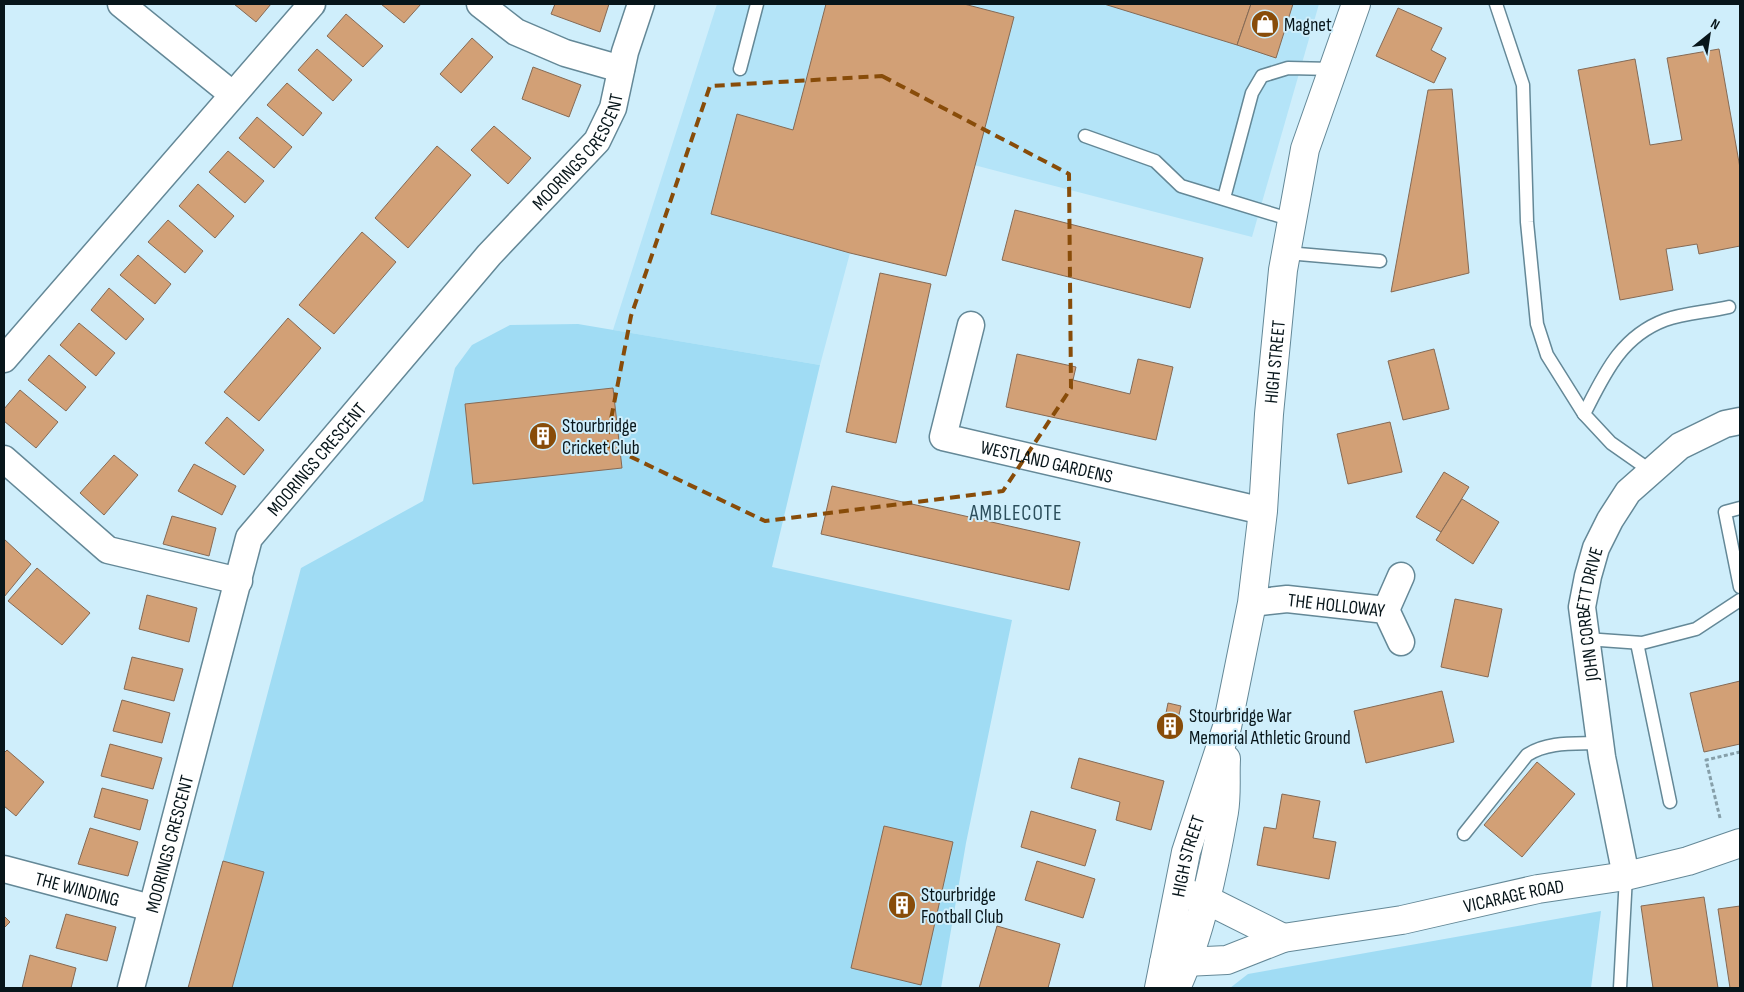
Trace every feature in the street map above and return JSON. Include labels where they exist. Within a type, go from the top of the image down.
[{"type":"main road","name":"HIGH STREET","points":[[1176,988],[1170,971],[1178,891],[1190,839],[1227,727],[1252,603],[1263,511],[1269,414],[1287,253],[1305,148],[1356,4]]},
{"type":"main road","name":"HIGH STREET","points":[[1170,971],[1205,899],[1224,811],[1227,727]]},
{"type":"main road","name":"VICARAGE ROAD","points":[[1170,971],[1228,960],[1283,938],[1402,920],[1538,890],[1626,876],[1688,861],[1734,845]]},
{"type":"main road","points":[[1178,891],[1205,899],[1283,938]]},
{"type":"street","points":[[121,4],[232,94]]},
{"type":"street","points":[[4,359],[312,4]]},
{"type":"street","points":[[480,4],[516,32],[565,53],[621,69]]},
{"type":"street","name":"MOORINGS CRESCENT","points":[[131,988],[249,538],[489,255],[598,141],[613,108],[621,69],[641,4]]},
{"type":"street","name":"WESTLAND GARDENS","points":[[971,325],[943,437],[1263,511]]},
{"type":"street","name":"JOHN CORBETT DRIVE","points":[[1626,876],[1600,743],[1582,606],[1596,548],[1610,520],[1628,492],[1651,471],[1680,446],[1725,424],[1740,421]]},
{"type":"street","points":[[4,459],[108,550],[238,581]]},
{"type":"street","points":[[1386,610],[1401,576]]},
{"type":"street","name":"THE HOLLOWAY","points":[[1252,603],[1287,599],[1386,610],[1401,642]]},
{"type":"street","name":"THE WINDING","points":[[4,869],[151,908]]},
{"type":"lane","points":[[740,70],[757,4]]},
{"type":"lane","points":[[1496,4],[1523,85],[1527,222],[1537,324],[1547,355],[1584,414],[1611,443],[1651,471]]},
{"type":"lane","points":[[1224,198],[1252,93],[1262,76],[1288,68],[1333,69]]},
{"type":"lane","points":[[1085,136],[1154,161],[1181,186],[1292,220]]},
{"type":"lane","points":[[1287,253],[1380,261]]},
{"type":"lane","points":[[1584,414],[1607,368],[1630,339],[1665,320],[1729,307]]},
{"type":"lane","points":[[1740,508],[1725,512],[1740,587]]},
{"type":"lane","points":[[1586,639],[1638,643],[1696,629],[1740,600]]},
{"type":"lane","points":[[1638,643],[1670,802]]},
{"type":"lane","points":[[1464,834],[1527,755],[1539,747],[1549,745],[1600,743]]},
{"type":"lane","points":[[1620,988],[1626,876]]},
{"type":"path","points":[[1734,845],[1706,760],[1740,752]]},
{"type":"highlighted area","points":[[882,76],[1069,174],[1071,388],[1003,491],[765,521],[606,445],[631,316],[710,86]]},
{"type":"shaded area","points":[[717,4],[1319,4],[1252,237],[974,165],[946,276],[850,253],[820,365],[613,330]]},
{"type":"shaded area","points":[[578,324],[820,365],[772,567],[1012,620],[966,843],[941,988],[189,988],[301,568],[423,501],[455,368],[472,345],[510,325]]},
{"type":"shaded area","points":[[1601,911],[1591,988],[1230,988],[1248,974]]},
{"type":"building","points":[[234,4],[271,4],[256,22]]},
{"type":"building","points":[[381,4],[421,4],[404,23]]},
{"type":"building","points":[[555,4],[609,4],[600,32],[551,14]]},
{"type":"building","points":[[826,4],[964,4],[1014,17],[946,276],[850,253],[711,214],[737,114],[793,130]]},
{"type":"building","points":[[1104,4],[1251,4],[1237,45]]},
{"type":"building","name":"Magnet","points":[[1251,4],[1293,4],[1276,58],[1237,45]]},
{"type":"building","points":[[1398,8],[1442,28],[1431,50],[1446,58],[1434,83],[1376,56]]},
{"type":"building","points":[[346,14],[383,46],[363,67],[327,36]]},
{"type":"building","points":[[472,38],[493,57],[461,93],[440,74]]},
{"type":"building","points":[[317,49],[352,80],[333,101],[298,70]]},
{"type":"building","points":[[1719,49],[1740,168],[1740,246],[1699,254],[1697,244],[1666,249],[1673,290],[1620,300],[1578,70],[1635,59],[1650,145],[1682,140],[1667,58]]},
{"type":"building","points":[[533,67],[581,85],[569,117],[522,99]]},
{"type":"building","points":[[287,83],[322,113],[303,136],[267,105]]},
{"type":"building","points":[[1452,89],[1469,273],[1391,292],[1428,90]]},
{"type":"building","points":[[257,117],[292,147],[274,168],[239,138]]},
{"type":"building","points":[[494,126],[531,158],[508,184],[471,150]]},
{"type":"building","points":[[437,146],[471,175],[408,248],[375,218]]},
{"type":"building","points":[[228,151],[264,181],[245,203],[209,172]]},
{"type":"building","points":[[198,184],[234,216],[215,238],[179,206]]},
{"type":"building","points":[[1015,210],[1203,258],[1190,308],[1002,260]]},
{"type":"building","points":[[168,220],[203,251],[185,273],[148,242]]},
{"type":"building","points":[[362,232],[396,262],[334,334],[299,305]]},
{"type":"building","points":[[138,255],[171,284],[155,304],[120,275]]},
{"type":"building","points":[[880,273],[931,284],[896,443],[846,432]]},
{"type":"building","points":[[109,288],[144,319],[126,340],[91,310]]},
{"type":"building","points":[[288,318],[321,348],[259,421],[224,392]]},
{"type":"building","points":[[79,323],[115,353],[96,376],[60,345]]},
{"type":"building","points":[[1434,349],[1449,409],[1403,420],[1388,361]]},
{"type":"building","points":[[1017,354],[1076,367],[1073,380],[1130,394],[1138,359],[1173,367],[1156,440],[1006,407]]},
{"type":"building","points":[[49,355],[86,387],[66,411],[28,380]]},
{"type":"building","name":"Stourbridge Cricket Club","points":[[613,388],[622,468],[473,484],[465,404]]},
{"type":"building","points":[[20,390],[58,422],[36,448],[4,421],[4,409]]},
{"type":"building","points":[[227,417],[264,450],[244,475],[205,443]]},
{"type":"building","points":[[1390,422],[1402,472],[1348,484],[1337,434]]},
{"type":"building","points":[[114,455],[138,475],[104,515],[80,493]]},
{"type":"building","points":[[194,464],[236,486],[222,515],[178,491]]},
{"type":"building","points":[[1444,472],[1469,487],[1441,532],[1416,517]]},
{"type":"building","points":[[832,486],[1080,542],[1069,590],[821,534]]},
{"type":"building","points":[[1462,499],[1499,522],[1473,564],[1436,540]]},
{"type":"building","points":[[172,516],[216,528],[209,556],[163,544]]},
{"type":"building","points":[[4,539],[31,564],[4,597]]},
{"type":"building","points":[[37,568],[90,613],[62,645],[8,601]]},
{"type":"building","points":[[147,595],[197,608],[189,642],[139,629]]},
{"type":"building","points":[[1455,599],[1502,609],[1488,677],[1441,667]]},
{"type":"building","points":[[132,657],[183,669],[174,701],[124,689]]},
{"type":"building","points":[[1740,681],[1740,744],[1704,752],[1690,693]]},
{"type":"building","points":[[1442,691],[1454,742],[1366,763],[1354,711]]},
{"type":"building","points":[[122,700],[170,713],[162,743],[113,731]]},
{"type":"building","name":"Stourbridge War Memorial Athletic Ground","points":[[1168,703],[1181,706],[1174,736],[1162,733]]},
{"type":"building","points":[[110,744],[162,758],[153,789],[101,776]]},
{"type":"building","points":[[7,750],[44,782],[16,816],[4,806],[4,753]]},
{"type":"building","points":[[1079,758],[1164,781],[1151,830],[1116,820],[1120,802],[1071,788]]},
{"type":"building","points":[[1537,762],[1575,794],[1522,857],[1484,825]]},
{"type":"building","points":[[102,788],[148,800],[140,830],[94,817]]},
{"type":"building","points":[[1282,794],[1320,801],[1313,838],[1336,842],[1329,879],[1257,865],[1264,827],[1276,829]]},
{"type":"building","points":[[1031,811],[1096,830],[1085,866],[1021,847]]},
{"type":"building","name":"Stourbridge Football Club","points":[[884,826],[953,842],[921,985],[851,968]]},
{"type":"building","points":[[90,828],[138,842],[128,876],[78,864]]},
{"type":"building","points":[[223,861],[264,872],[232,988],[188,988]]},
{"type":"building","points":[[1037,861],[1095,879],[1083,918],[1025,900]]},
{"type":"building","points":[[1704,897],[1718,988],[1653,988],[1641,906]]},
{"type":"building","points":[[1740,906],[1740,988],[1730,988],[1718,909]]},
{"type":"building","points":[[66,914],[116,927],[107,961],[56,948]]},
{"type":"building","points":[[4,916],[10,922],[4,928]]},
{"type":"building","points":[[997,926],[1060,944],[1048,988],[979,988]]},
{"type":"building","points":[[30,955],[76,968],[71,988],[22,988]]},
{"type":"place","name":"Magnet","points":[[1265,24]]},
{"type":"place","name":"Stourbridge Cricket Club","points":[[543,436]]},
{"type":"place","name":"Stourbridge War Memorial Athletic Ground","points":[[1170,726]]},
{"type":"place","name":"Stourbridge Football Club","points":[[902,905]]},
{"type":"district","name":"AMBLECOTE","points":[[1016,513]]}]
